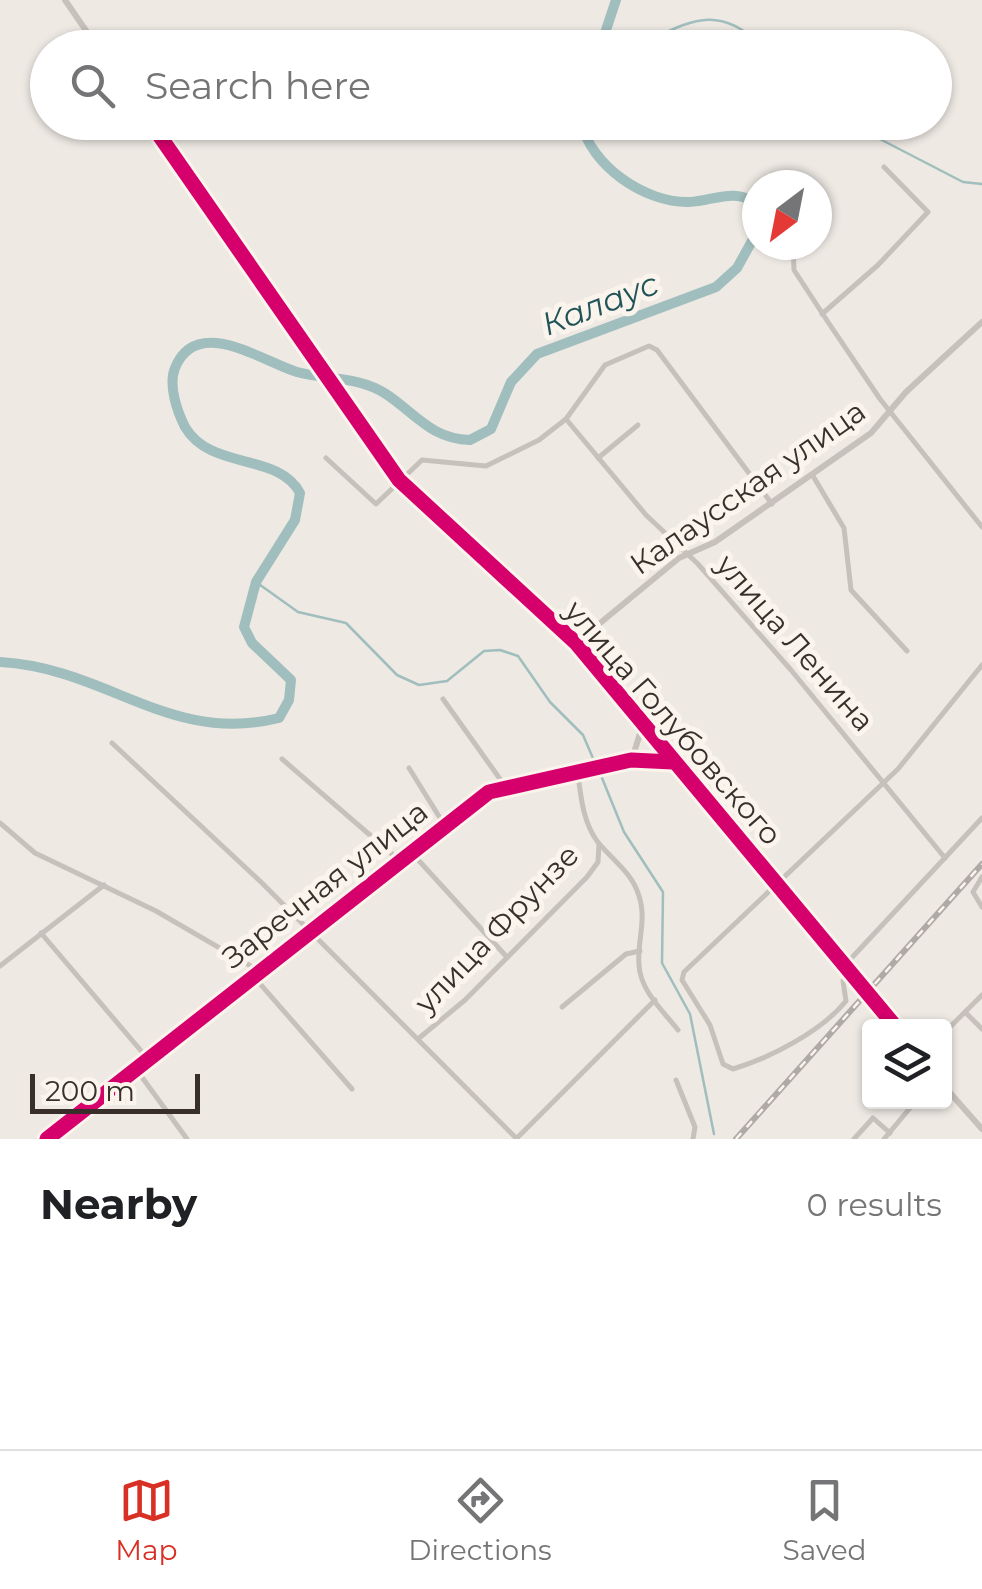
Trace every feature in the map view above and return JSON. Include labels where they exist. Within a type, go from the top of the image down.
[{"type":"street","points":[[65,0],[86,30]]},
{"type":"street","name":"улица Голубовского","points":[[163,140],[398,480],[576,643],[890,1019]]},
{"type":"street","points":[[822,314],[928,212],[884,167]]},
{"type":"street","points":[[794,260],[794,270],[890,412],[982,527]]},
{"type":"street","name":"Калаусская улица","points":[[576,643],[688,554],[772,504],[871,433],[982,322]]},
{"type":"street","points":[[326,458],[376,504],[422,460],[486,466],[539,440],[566,419],[605,365],[642,346],[652,347],[772,504]]},
{"type":"street","name":"улица Ленина","points":[[566,419],[666,537],[688,554],[945,858]]},
{"type":"street","points":[[598,458],[638,425]]},
{"type":"street","points":[[813,476],[844,528],[851,590],[907,651]]},
{"type":"street","points":[[982,665],[924,740],[684,972],[684,986],[710,1025],[720,1056],[733,1068],[789,1044],[838,1010],[846,1001],[843,981],[847,968],[982,818]]},
{"type":"street","points":[[443,698],[505,786]]},
{"type":"street","points":[[631,760],[638,749],[643,724]]},
{"type":"street","points":[[112,743],[517,1139],[654,1000]]},
{"type":"street","points":[[282,759],[400,861]]},
{"type":"street","name":"Заречная улица","points":[[47,1139],[307,931],[445,826],[505,786],[578,774],[631,760],[674,762]]},
{"type":"street","points":[[409,768],[445,826]]},
{"type":"street","points":[[578,774],[586,819],[599,844],[616,858],[640,896],[644,928],[641,978],[678,1030]]},
{"type":"street","points":[[0,823],[35,853],[104,885],[257,974],[352,1089]]},
{"type":"street","name":"улица Фрунзе","points":[[417,1040],[465,1000],[598,862],[599,844]]},
{"type":"street","points":[[411,852],[505,955]]},
{"type":"street","points":[[598,862],[616,858]]},
{"type":"street","points":[[982,877],[973,892],[982,907]]},
{"type":"street","points":[[2,965],[104,885]]},
{"type":"street","points":[[40,934],[148,1060]]},
{"type":"street","points":[[562,1007],[626,954],[640,950]]},
{"type":"street","points":[[952,1025],[982,994]]},
{"type":"street","points":[[966,1012],[982,1029]]},
{"type":"street","points":[[135,1068],[188,1139]]},
{"type":"street","points":[[676,1080],[694,1127],[693,1139]]},
{"type":"street","points":[[952,1095],[982,1129]]},
{"type":"street","points":[[854,1139],[872,1118],[887,1136],[910,1109]]},
{"type":"waterway","name":"Калаус","points":[[606,30],[616,0]]},
{"type":"waterway","points":[[673,30],[701,20],[716,20],[742,30]]},
{"type":"waterway","name":"Калаус","points":[[588,140],[622,179],[655,196],[689,202],[742,197]]},
{"type":"waterway","points":[[882,140],[963,182],[982,184]]},
{"type":"waterway","name":"Калаус","points":[[0,662],[74,677],[171,714],[204,721],[240,724],[279,718],[289,700],[291,680],[252,643],[244,627],[256,582],[295,520],[300,493],[290,480],[276,472],[211,450],[185,427],[172,382],[185,352],[199,344],[232,346],[297,372],[365,384],[386,394],[434,430],[470,440],[491,429],[511,382],[537,354],[716,287],[742,259]]},
{"type":"waterway","points":[[256,582],[298,612],[346,623],[397,675],[419,685],[447,681],[484,651],[500,650],[518,656],[550,702],[583,735],[595,763]]},
{"type":"waterway","points":[[602,778],[624,832],[663,892],[662,963],[690,1014],[714,1134]]},
{"type":"railway","points":[[736,1139],[982,864]]},
{"type":"cycle path","points":[[163,140],[399,480],[576,643],[889,1019]]},
{"type":"cycle path","points":[[47,1139],[489,792],[631,760],[673,762]]}]
